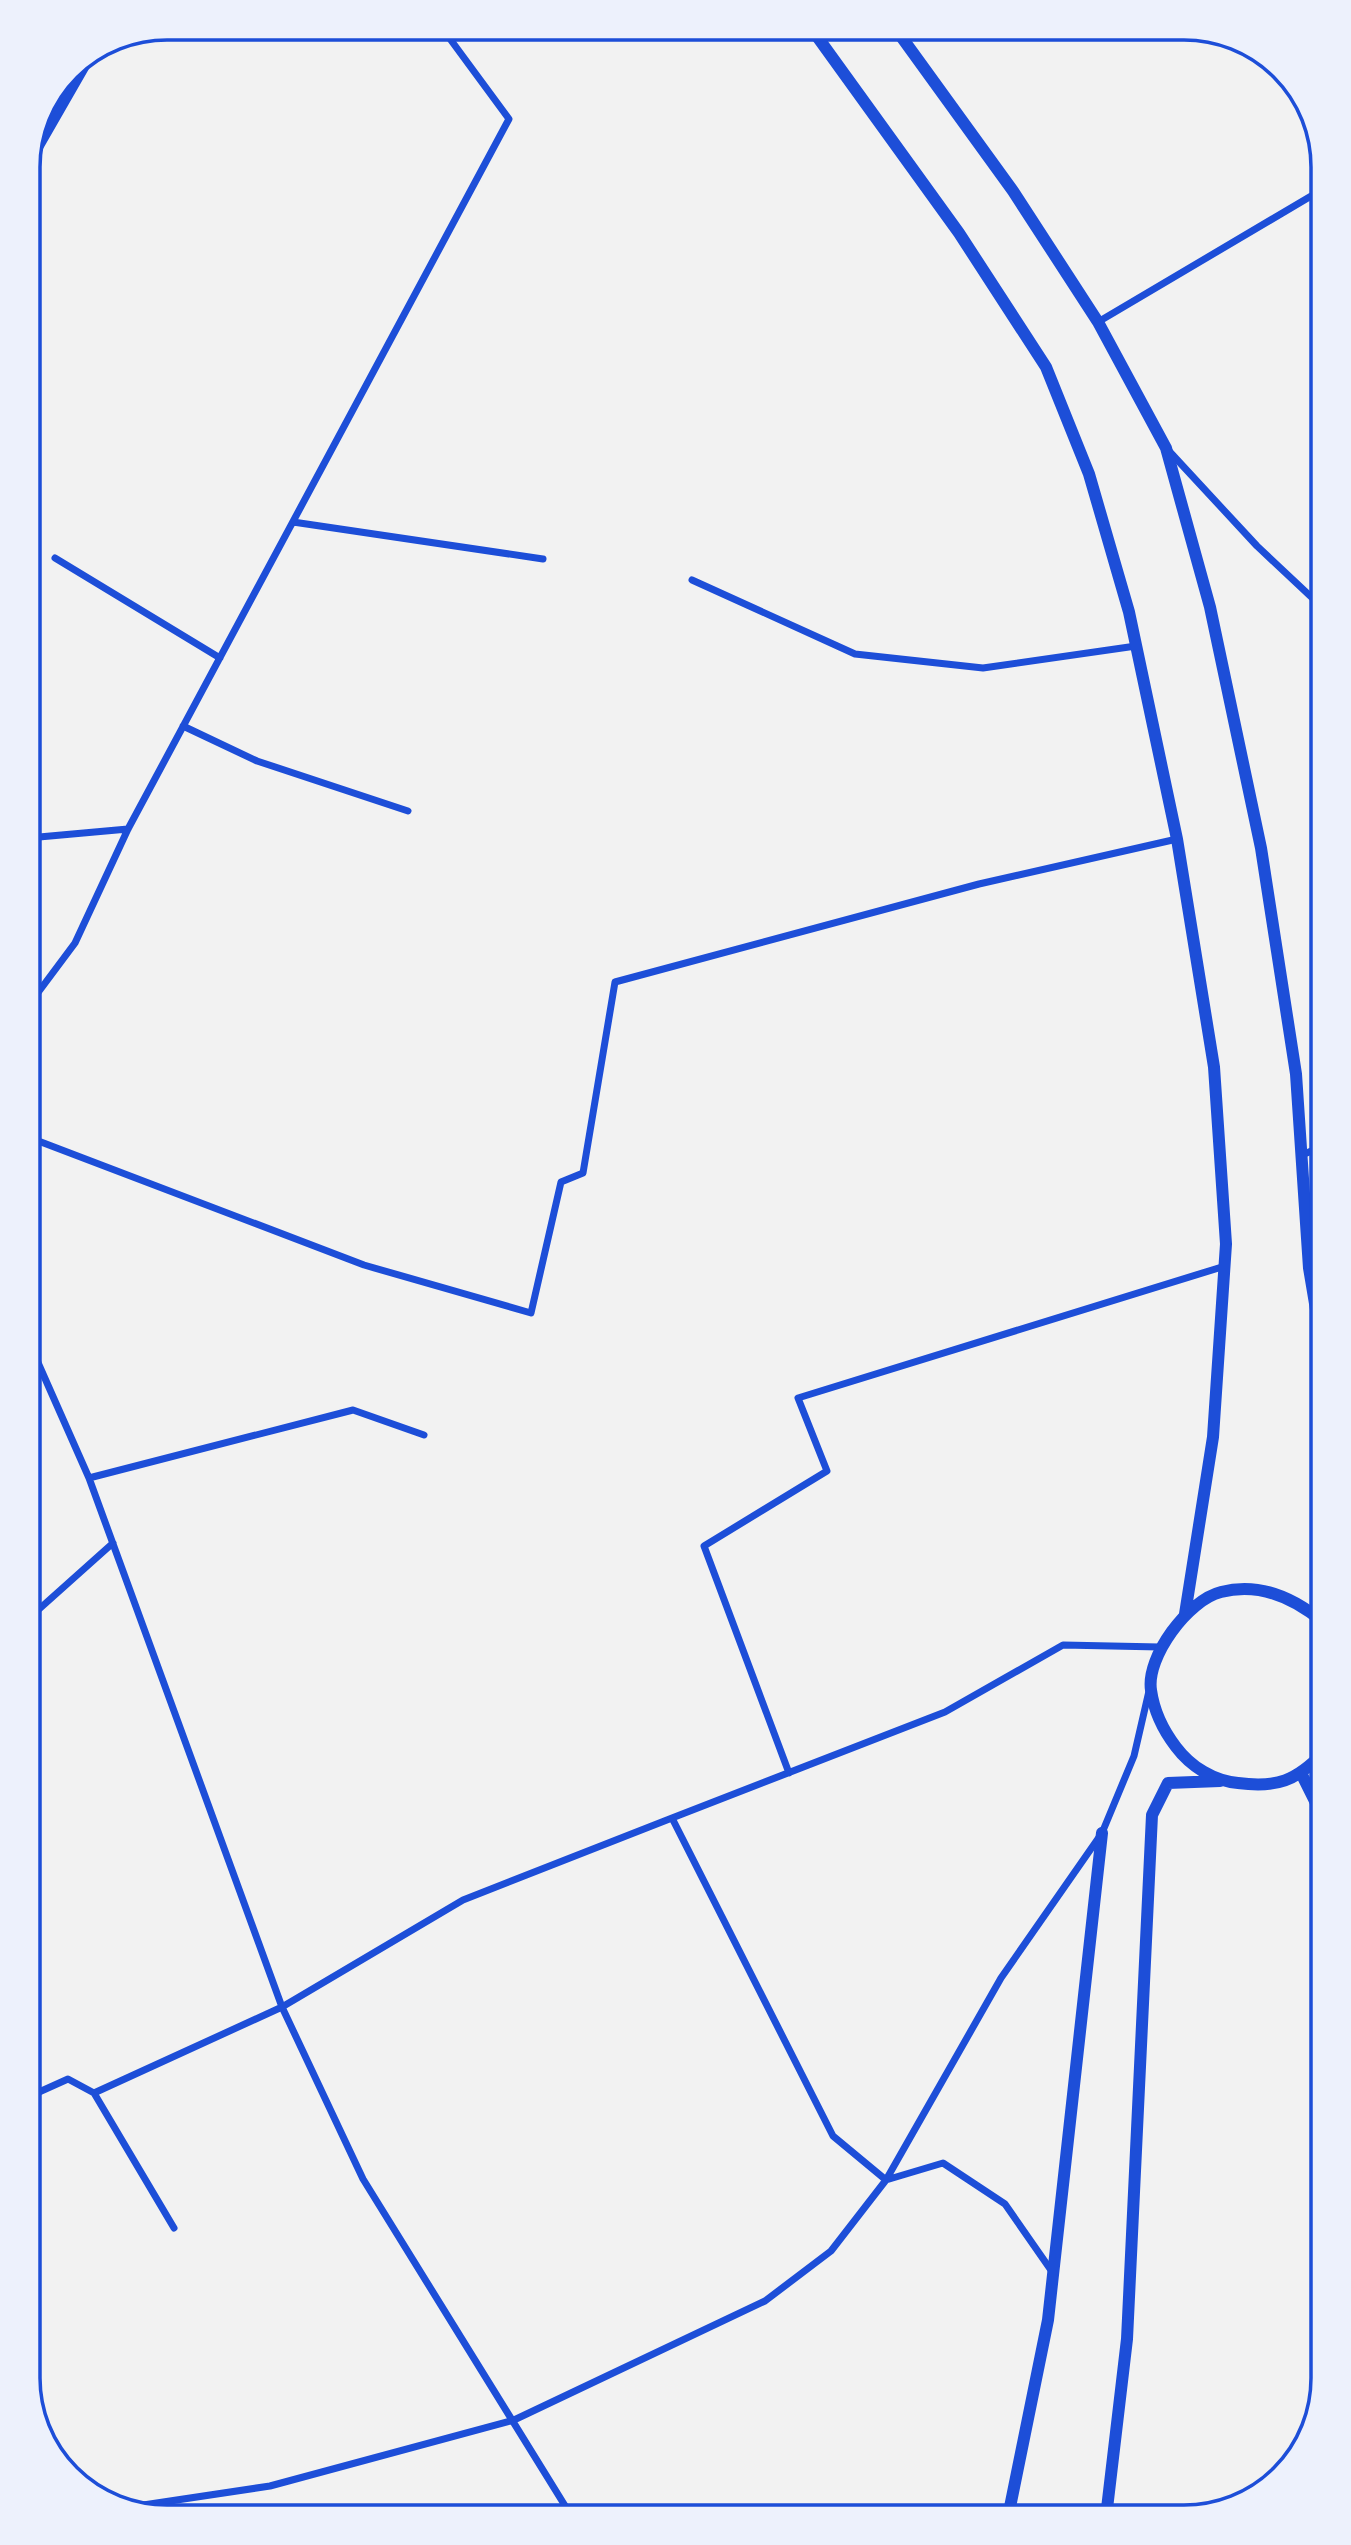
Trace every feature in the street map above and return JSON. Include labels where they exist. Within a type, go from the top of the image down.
[{"type":"street","points":[[41,989],[75,943],[128,829],[509,120],[451,40]]},
{"type":"street","points":[[820,41],[958,233],[1046,367],[1089,474],[1136,646],[1178,839],[1214,1067],[1225,1266],[1213,1437],[1185,1614]]},
{"type":"street","points":[[904,41],[1013,191],[1098,322],[1166,448],[1210,607],[1261,848],[1296,1074],[1311,1285]]},
{"type":"street","points":[[45,133],[75,81]]},
{"type":"street","points":[[1098,322],[1311,196]]},
{"type":"street","points":[[1166,448],[1257,546],[1311,597]]},
{"type":"street","points":[[293,522],[543,559]]},
{"type":"street","points":[[55,558],[220,658]]},
{"type":"street","points":[[692,580],[855,654],[983,668],[1136,646]]},
{"type":"street","points":[[183,726],[257,761],[408,811]]},
{"type":"street","points":[[41,837],[128,829]]},
{"type":"street","points":[[41,1144],[54,1147],[364,1265],[531,1313],[561,1182],[583,1173],[615,982],[979,884],[1178,839]]},
{"type":"street","points":[[1302,1155],[1311,1151]]},
{"type":"street","points":[[789,1773],[704,1546],[827,1471],[798,1398],[1225,1266]]},
{"type":"street","points":[[40,1368],[89,1478],[282,2007],[363,2179],[564,2504]]},
{"type":"street","points":[[89,1478],[353,1410],[424,1435]]},
{"type":"street","points":[[40,1608],[113,1543]]},
{"type":"street","points":[[154,2503],[270,2486],[514,2420],[765,2301],[831,2251],[886,2180],[1001,1978],[1102,1833],[1134,1756],[1160,1647],[1185,1614],[1219,1592],[1261,1590],[1299,1602],[1311,1612]]},
{"type":"street","points":[[94,2093],[282,2007],[463,1900],[945,1712],[1063,1645],[1160,1647]]},
{"type":"street","points":[[1150,1687],[1161,1728],[1185,1759],[1220,1781]]},
{"type":"street","points":[[1108,2505],[1126,2339],[1152,1815],[1168,1783],[1220,1781],[1261,1786],[1301,1775],[1311,1765]]},
{"type":"street","points":[[1301,1775],[1311,1794]]},
{"type":"street","points":[[672,1818],[833,2136],[886,2180]]},
{"type":"street","points":[[1010,2505],[1048,2320],[1102,1833]]},
{"type":"street","points":[[40,2092],[68,2079],[94,2093],[174,2228]]},
{"type":"street","points":[[886,2180],[943,2163],[1005,2204],[1053,2274]]}]
